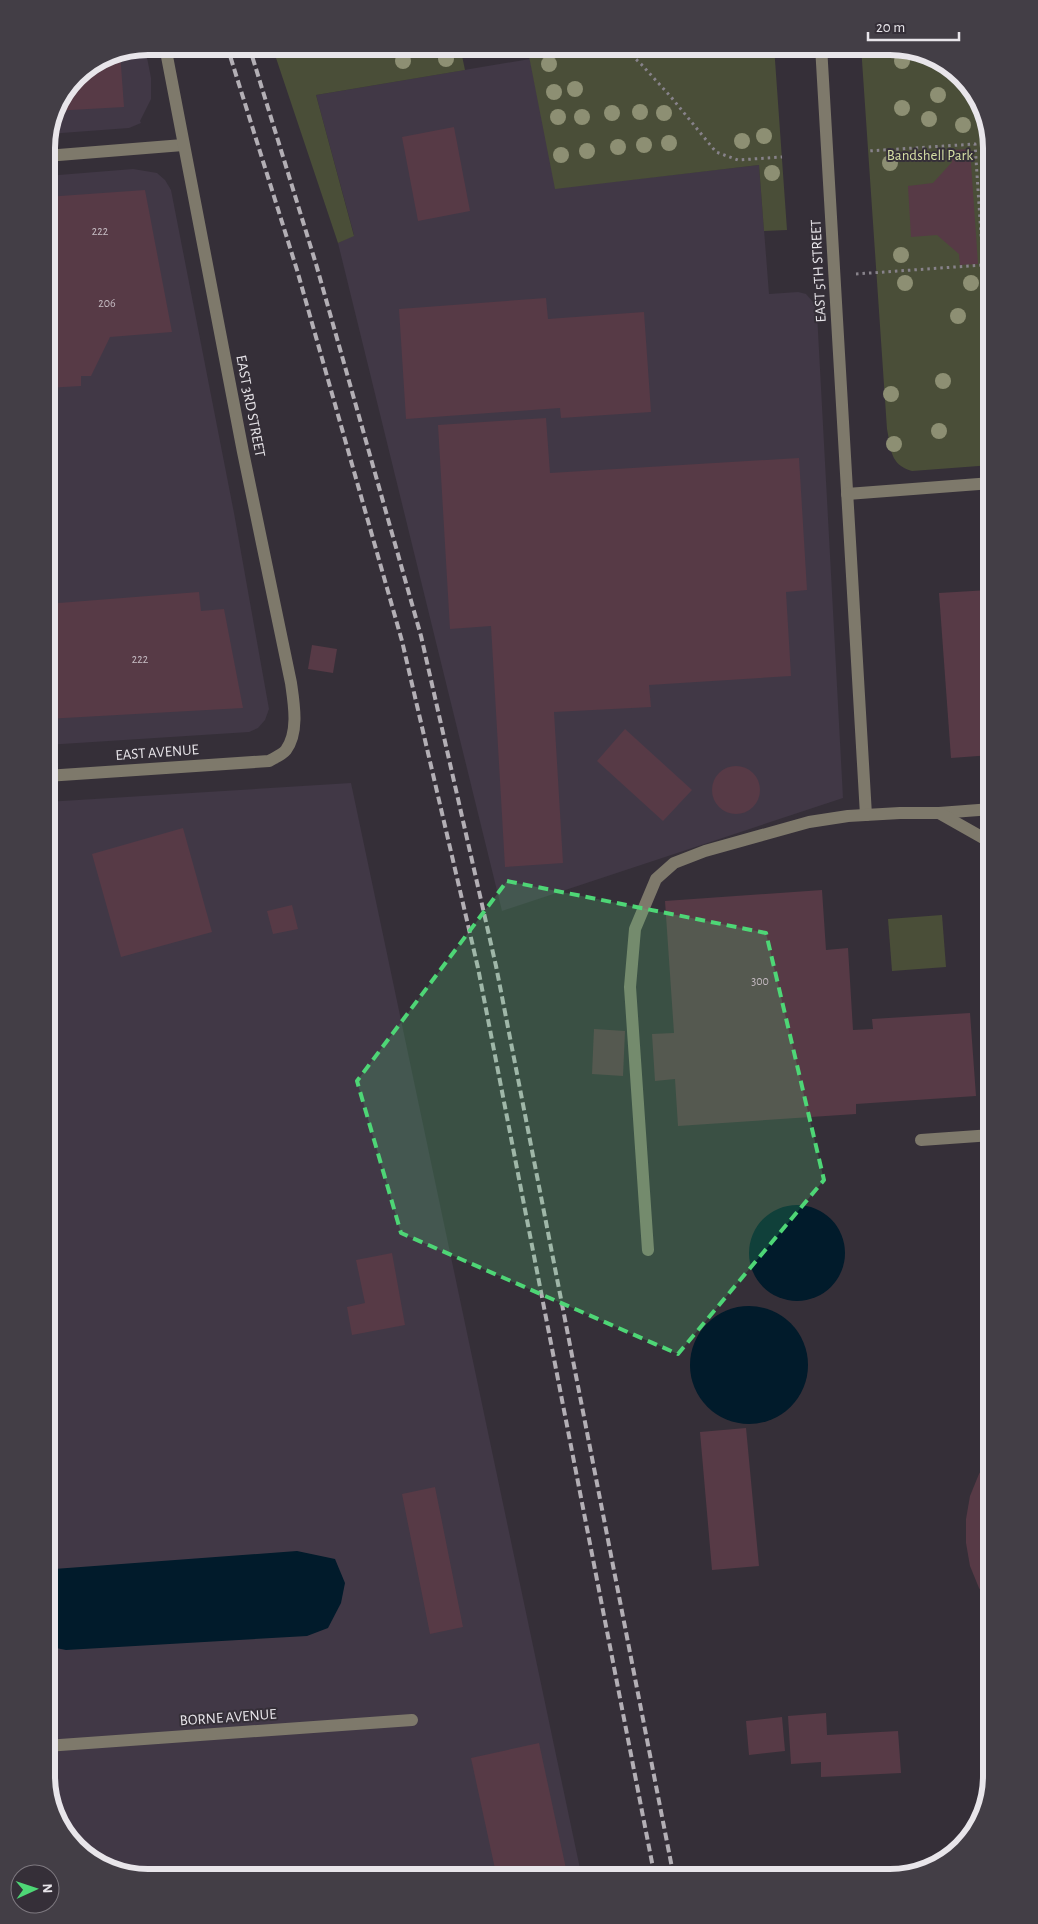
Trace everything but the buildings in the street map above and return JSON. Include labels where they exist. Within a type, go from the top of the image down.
[{"type":"street","name":"EAST 3RD STREET","points":[[167,55],[243,452],[291,683],[294,712],[293,738],[285,752],[269,761]]},
{"type":"street","name":"EAST 5TH STREET","points":[[822,55],[866,815]]},
{"type":"street","points":[[55,155],[183,145]]},
{"type":"street","points":[[847,494],[983,485]]},
{"type":"street","name":"EAST AVENUE","points":[[55,775],[269,761]]},
{"type":"street","points":[[648,1250],[630,987],[635,929],[656,879],[674,863],[705,851],[809,822],[866,815],[983,810]]},
{"type":"street","points":[[940,813],[983,838]]},
{"type":"street","points":[[921,1140],[983,1136]]},
{"type":"street","name":"BORNE AVENUE","points":[[55,1745],[412,1720]]},
{"type":"path","points":[[632,55],[671,97],[716,152],[738,160],[782,157]]},
{"type":"path","points":[[868,151],[975,144],[983,265],[876,272]]},
{"type":"highlighted area","points":[[507,881],[766,933],[824,1180],[678,1354],[401,1233],[357,1081]]},
{"type":"shaded area","points":[[147,55],[151,78],[151,99],[140,121],[141,123],[129,128],[56,133],[67,101],[91,74],[112,62],[124,58]]},
{"type":"shaded area","points":[[530,59],[556,188],[759,165],[769,294],[798,292],[806,294],[813,302],[817,313],[843,798],[502,911],[338,243],[354,235],[316,95]]},
{"type":"shaded area","points":[[133,169],[157,173],[165,180],[171,190],[234,513],[269,709],[265,720],[258,728],[249,732],[55,744],[55,175]]},
{"type":"shaded area","points":[[351,783],[580,1869],[142,1869],[118,1864],[101,1857],[82,1842],[67,1823],[60,1806],[55,1776],[55,801]]},
{"type":"green space","points":[[275,55],[462,55],[465,70],[316,95],[354,236],[338,243]]},
{"type":"green space","points":[[529,55],[775,55],[787,230],[764,231],[759,165],[555,189]]},
{"type":"green space","name":"Bandshell Park","points":[[862,55],[896,55],[914,58],[937,67],[947,74],[971,101],[978,118],[983,148],[983,466],[912,471],[899,465],[895,460],[887,429]]},
{"type":"green space","points":[[942,915],[946,967],[892,971],[888,919]]},
{"type":"water","points":[[797,1205],[816,1208],[831,1219],[842,1234],[845,1253],[842,1272],[831,1287],[816,1298],[797,1301],[778,1298],[763,1287],[752,1272],[749,1253],[752,1234],[763,1219],[778,1208]]},
{"type":"water","points":[[749,1306],[772,1310],[791,1323],[804,1342],[808,1365],[804,1388],[791,1407],[772,1420],[749,1424],[726,1420],[707,1407],[694,1388],[690,1365],[694,1342],[707,1323],[726,1310]]},
{"type":"water","points":[[297,1551],[335,1559],[345,1583],[341,1603],[328,1628],[307,1636],[66,1650],[55,1648],[55,1569]]},
{"type":"railway","points":[[230,55],[297,270],[402,641],[478,968],[653,1869]]},
{"type":"railway","points":[[252,55],[316,264],[421,636],[496,966],[672,1869]]}]
